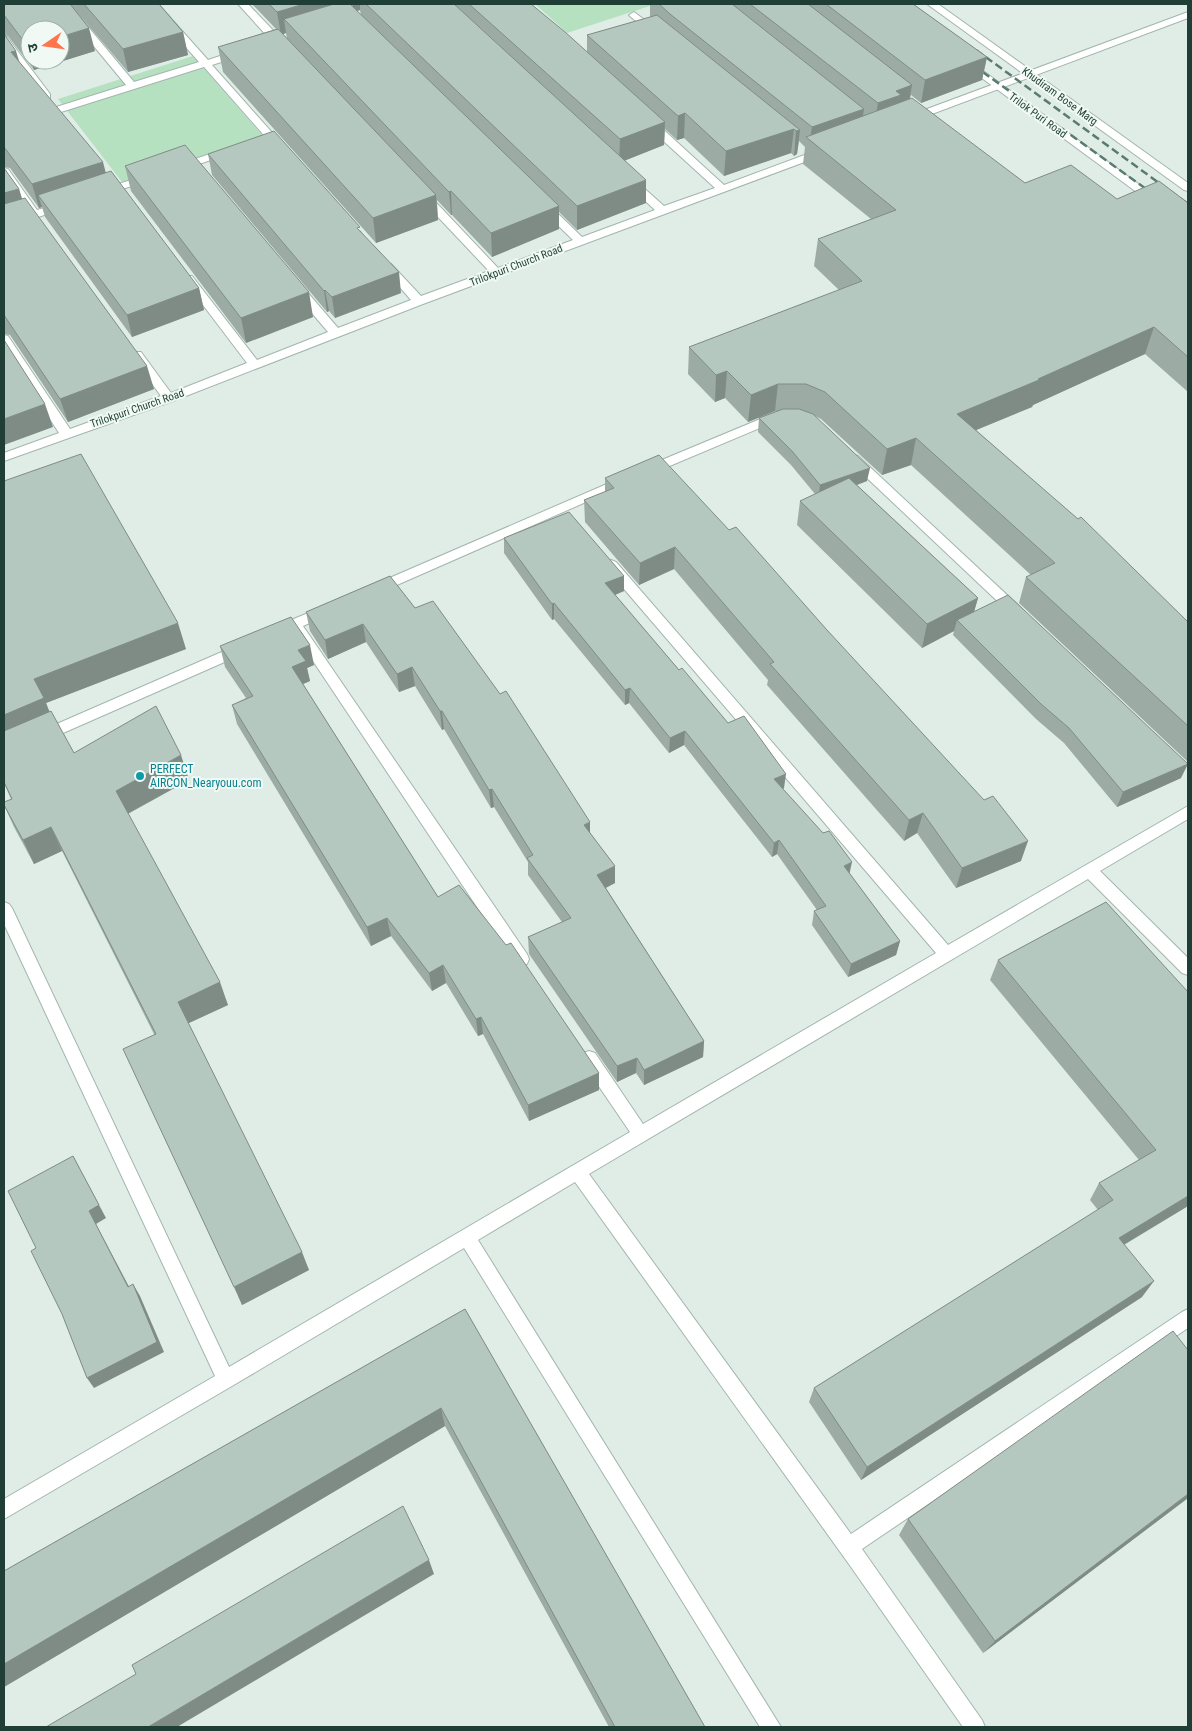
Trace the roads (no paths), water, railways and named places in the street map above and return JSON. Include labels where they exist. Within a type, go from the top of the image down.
[{"type":"street","points":[[64,4],[132,86]]},
{"type":"street","points":[[154,4],[206,63],[267,139],[290,159]]},
{"type":"street","points":[[243,4],[290,55]]},
{"type":"street","name":"Khudiram Bose Marg","points":[[936,4],[1029,74],[1188,188]]},
{"type":"street","points":[[634,15],[664,39]]},
{"type":"street","points":[[899,123],[921,110],[998,86],[1188,15]]},
{"type":"street","points":[[4,39],[60,114],[132,86],[250,49]]},
{"type":"street","name":"Trilok Puri Road","points":[[959,57],[1188,225]]},
{"type":"street","points":[[643,117],[722,189]]},
{"type":"street","name":"Trilokpuri Church Road","points":[[4,457],[66,433],[169,398],[419,301],[836,146]]},
{"type":"street","points":[[796,147],[809,157]]},
{"type":"street","points":[[91,196],[161,173],[196,166],[236,149]]},
{"type":"street","points":[[4,171],[38,219]]},
{"type":"street","points":[[621,172],[663,211]]},
{"type":"street","points":[[417,189],[497,273]]},
{"type":"street","points":[[537,199],[580,241]]},
{"type":"street","points":[[4,225],[38,219],[72,202]]},
{"type":"street","points":[[380,258],[419,301]]},
{"type":"street","points":[[184,272],[254,364]]},
{"type":"street","points":[[293,282],[336,334]]},
{"type":"street","points":[[4,338],[66,433]]},
{"type":"street","points":[[128,342],[169,398]]},
{"type":"street","points":[[366,593],[561,507],[779,416],[787,416]]},
{"type":"street","points":[[844,450],[1025,620]]},
{"type":"street","points":[[561,507],[574,522]]},
{"type":"street","points":[[600,552],[947,955]]},
{"type":"street","points":[[268,636],[340,605]]},
{"type":"street","points":[[295,624],[530,972]]},
{"type":"street","points":[[4,753],[250,644]]},
{"type":"street","points":[[4,1510],[1188,812]]},
{"type":"street","points":[[1090,870],[1188,968]]},
{"type":"street","points":[[4,908],[226,1380]]},
{"type":"street","points":[[580,1046],[641,1136]]},
{"type":"street","points":[[578,1172],[849,1548],[975,1727]]},
{"type":"street","points":[[467,1238],[771,1727]]},
{"type":"street","points":[[849,1548],[862,1536],[1188,1318]]},
{"type":"railway","points":[[976,50],[1188,204]]},
{"type":"railway","points":[[973,65],[1156,196]]},
{"type":"place","name":"PERFECT AIRCON_Nearyouu.com","points":[[140,776]]}]
